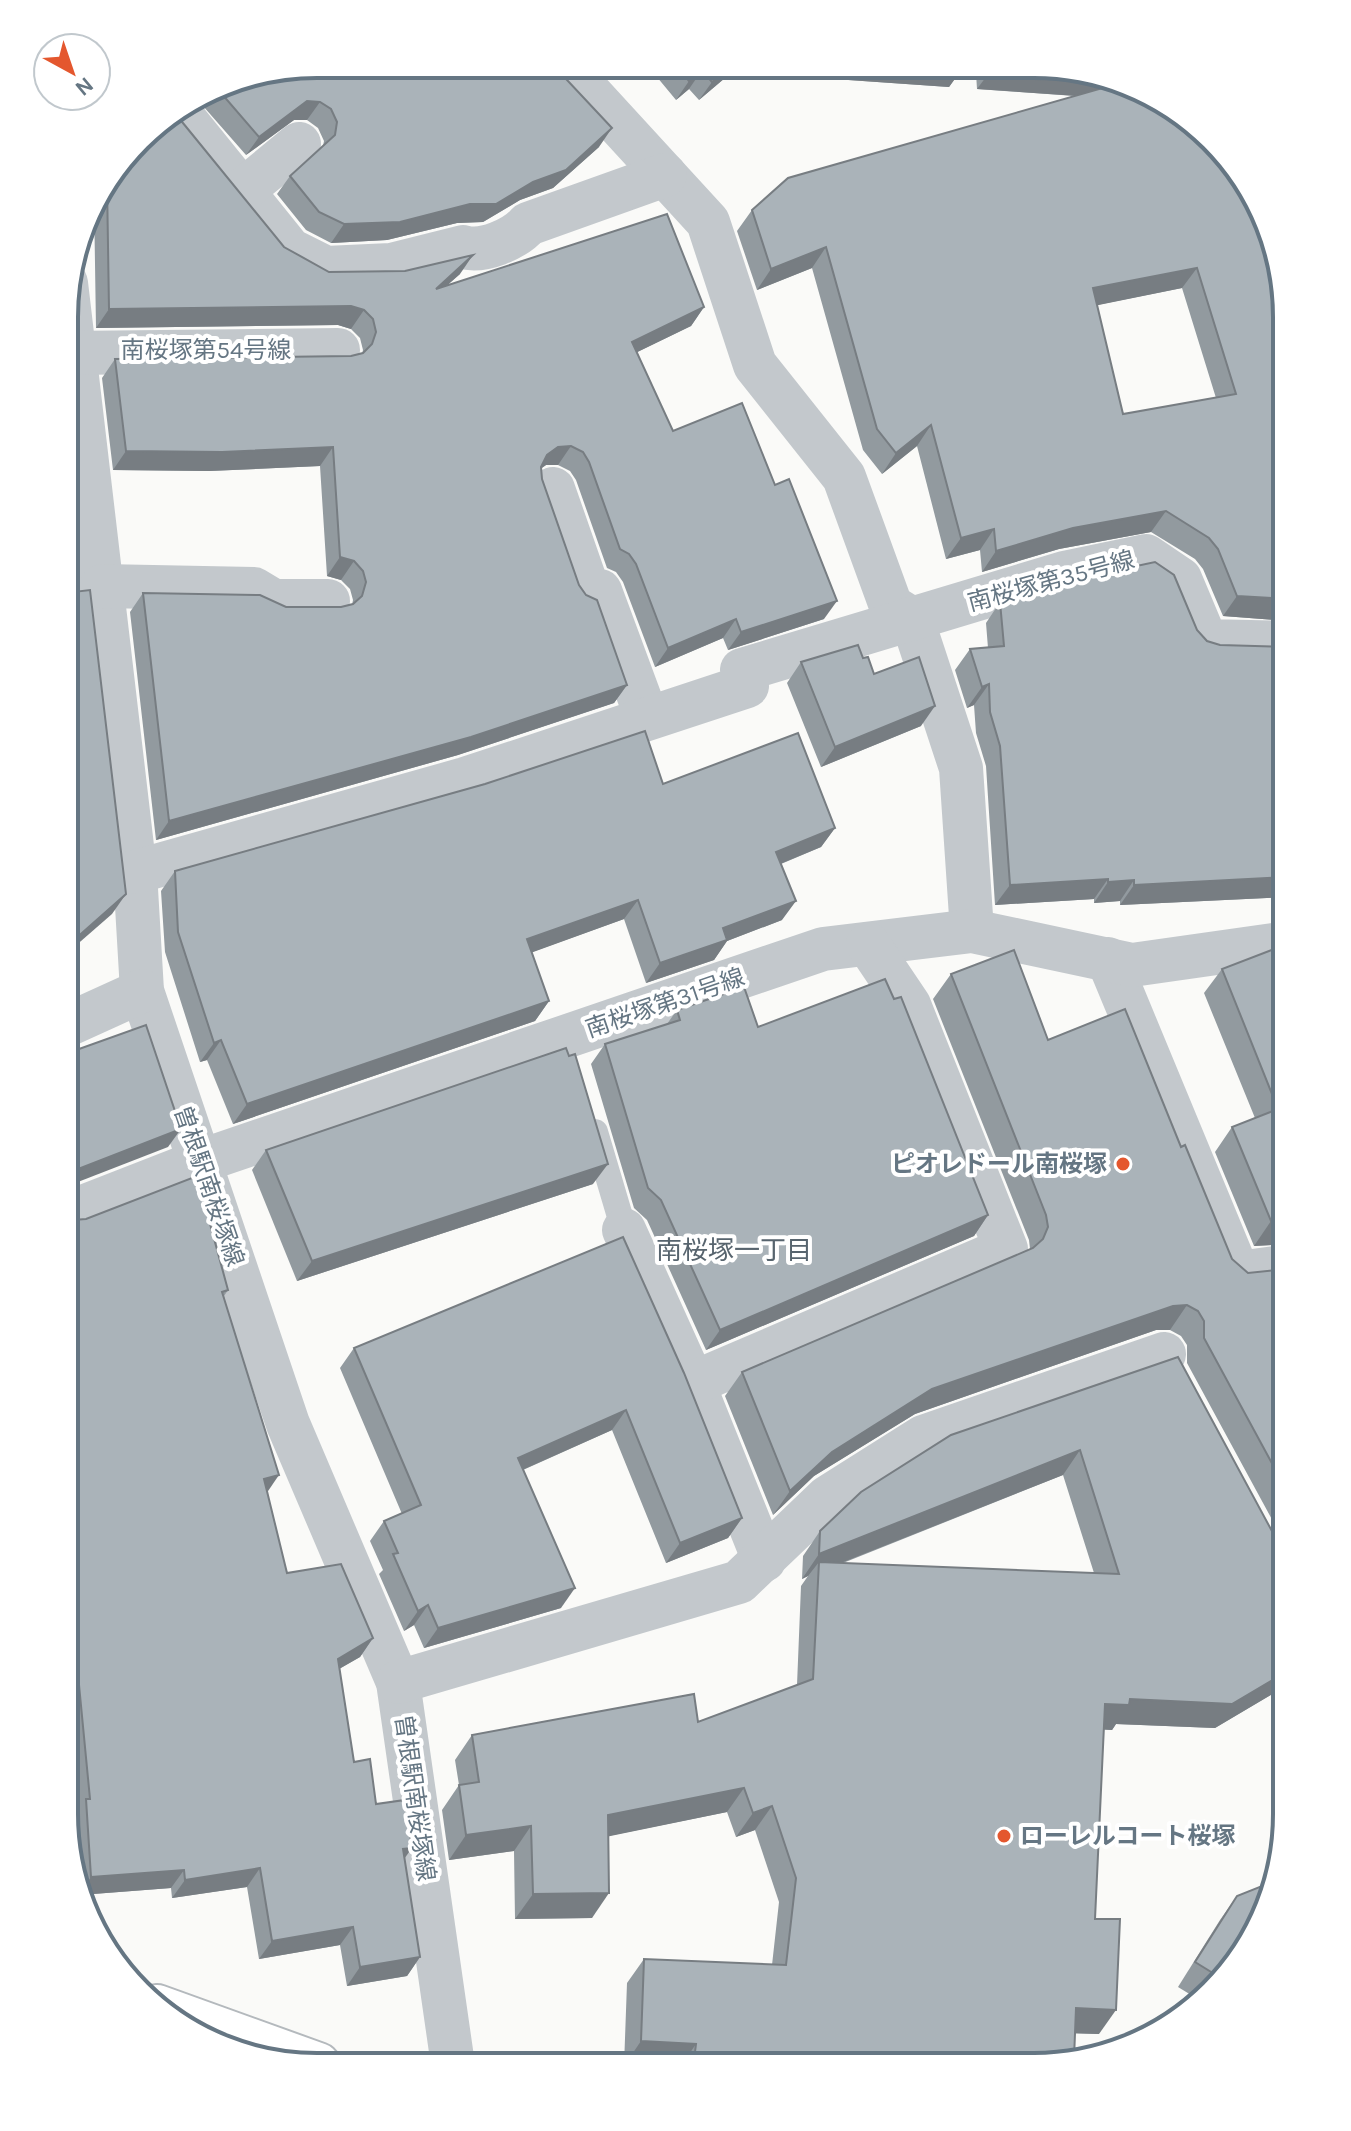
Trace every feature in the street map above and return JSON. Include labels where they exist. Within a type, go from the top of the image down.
[{"type":"highway","points":[[200,2023],[271,2048]]},
{"type":"street","points":[[576,78],[708,222],[755,365],[844,477],[891,606],[912,619],[961,768],[972,931]]},
{"type":"street","points":[[184,118],[290,250],[326,268],[391,265],[463,247],[474,250],[520,234],[528,224],[665,175]]},
{"type":"street","points":[[242,191],[299,144]]},
{"type":"street","name":"南桜塚第54号線","points":[[78,352],[338,350]]},
{"type":"street","name":"曽根駅南桜塚線","points":[[78,410],[135,872],[142,991],[288,1424],[398,1682],[451,2053]]},
{"type":"street","points":[[553,489],[590,595],[600,591],[647,718]]},
{"type":"street","name":"南桜塚第35号線","points":[[912,619],[1064,573],[1146,556],[1180,579],[1206,641],[1273,643]]},
{"type":"street","points":[[102,586],[254,589],[274,601],[328,601]]},
{"type":"street","points":[[135,872],[465,779],[747,686],[742,670],[912,619]]},
{"type":"street","name":"南桜塚第31号線","points":[[78,1209],[201,1161],[571,1052],[823,949],[972,931],[1132,965],[1273,945]]},
{"type":"street","points":[[693,1383],[1006,1249],[909,1005],[868,944]]},
{"type":"street","points":[[1108,959],[1238,1273],[1272,1268]]},
{"type":"street","points":[[78,1020],[142,991]]},
{"type":"street","points":[[624,1230],[693,1383],[764,1560]]},
{"type":"street","points":[[398,1682],[739,1582],[828,1497],[923,1437],[1171,1368]]},
{"type":"lane","points":[[588,1111],[624,1230]]},
{"type":"building","points":[[317,78],[565,78],[612,128],[566,170],[533,182],[496,204],[470,204],[400,222],[344,224],[319,212],[290,176],[335,135],[337,122],[331,109],[320,102],[307,101],[259,137],[225,97],[255,86]]},
{"type":"building","points":[[1102,88],[1154,110],[1179,127],[1224,172],[1241,198],[1255,226],[1268,270],[1273,317],[1273,598],[1237,596],[1218,549],[1209,538],[1166,511],[1073,528],[996,551],[994,529],[961,538],[931,425],[896,453],[877,429],[826,247],[771,269],[752,210],[788,178]],"holes":[[[1197,268],[1236,394],[1123,414],[1093,288]]]},
{"type":"building","points":[[181,120],[284,247],[329,272],[405,271],[473,255],[436,289],[667,214],[704,307],[632,342],[673,431],[742,403],[775,485],[789,479],[837,601],[741,632],[736,619],[668,648],[636,564],[629,554],[620,549],[589,462],[583,452],[571,446],[558,447],[547,455],[541,467],[542,479],[579,585],[586,595],[597,600],[627,685],[471,737],[169,821],[143,593],[260,595],[286,607],[341,607],[353,604],[362,596],[366,582],[363,571],[354,561],[340,557],[333,447],[222,452],[126,451],[115,359],[351,356],[363,353],[372,344],[376,332],[373,319],[364,310],[351,306],[109,309],[107,202],[137,159]]},
{"type":"building","points":[[1155,562],[1174,575],[1197,630],[1207,641],[1220,645],[1273,647],[1273,878],[1134,885],[1134,880],[1108,882],[1108,879],[1010,885],[1000,746],[990,712],[989,684],[982,687],[970,649],[1004,646],[1000,602],[1085,577]]},
{"type":"building","points":[[90,590],[126,894],[78,936],[78,592]]},
{"type":"building","points":[[858,645],[863,658],[868,657],[874,674],[919,657],[935,706],[835,747],[801,662]]},
{"type":"building","points":[[645,731],[663,784],[798,733],[835,828],[776,852],[796,901],[723,928],[727,940],[660,963],[638,900],[527,939],[549,1001],[247,1104],[221,1040],[214,1043],[178,932],[175,871],[485,784]]},
{"type":"building","points":[[1014,950],[1048,1040],[1125,1009],[1181,1147],[1185,1145],[1232,1259],[1248,1273],[1272,1271],[1272,1464],[1204,1338],[1204,1321],[1198,1311],[1187,1305],[1173,1306],[932,1389],[832,1452],[790,1491],[742,1372],[1033,1248],[1043,1239],[1048,1227],[1046,1215],[951,974]]},
{"type":"building","points":[[1273,950],[1272,1095],[1222,969]]},
{"type":"building","points":[[885,979],[894,999],[901,997],[988,1215],[720,1330],[661,1200],[648,1188],[605,1044],[680,1020],[677,1010],[744,987],[758,1027]]},
{"type":"building","points":[[146,1025],[181,1129],[78,1169],[78,1049]]},
{"type":"building","points":[[566,1048],[569,1056],[575,1054],[608,1164],[312,1261],[266,1150]]},
{"type":"building","points":[[1272,1111],[1272,1221],[1271,1221],[1232,1127]]},
{"type":"building","points":[[197,1176],[228,1290],[222,1292],[279,1475],[264,1479],[287,1573],[341,1564],[373,1638],[338,1659],[354,1762],[370,1759],[376,1804],[405,1800],[412,1848],[403,1849],[420,1957],[360,1967],[353,1927],[272,1941],[260,1868],[185,1880],[184,1870],[91,1877],[86,1799],[90,1799],[78,1674],[78,1220]]},
{"type":"building","points":[[623,1237],[684,1373],[742,1518],[680,1543],[626,1410],[518,1458],[575,1588],[438,1628],[428,1605],[418,1611],[393,1554],[398,1553],[384,1521],[421,1505],[354,1348]]},
{"type":"building","points":[[1178,1357],[1272,1532],[1272,1680],[1232,1704],[1130,1699],[1129,1705],[1105,1704],[1095,1919],[1120,1919],[1116,2010],[1076,2008],[1074,2049],[1065,2051],[720,2053],[695,2052],[696,2044],[641,2041],[644,1959],[786,1965],[796,1878],[772,1806],[753,1813],[744,1788],[608,1815],[609,1893],[533,1894],[531,1826],[466,1835],[459,1785],[479,1782],[472,1735],[694,1694],[698,1722],[813,1679],[819,1562],[1119,1574],[1080,1450],[819,1554],[820,1531],[861,1492],[951,1435]]},
{"type":"building","points":[[1261,1886],[1233,1947],[1213,1973],[1195,1962],[1237,1896]]},
{"type":"place","name":"ピオレドール南桜塚","points":[[1123,1164]]},
{"type":"place","name":"ローレルコート桜塚","points":[[1004,1836]]},
{"type":"district","name":"南桜塚一丁目","points":[[734,1250]]}]
